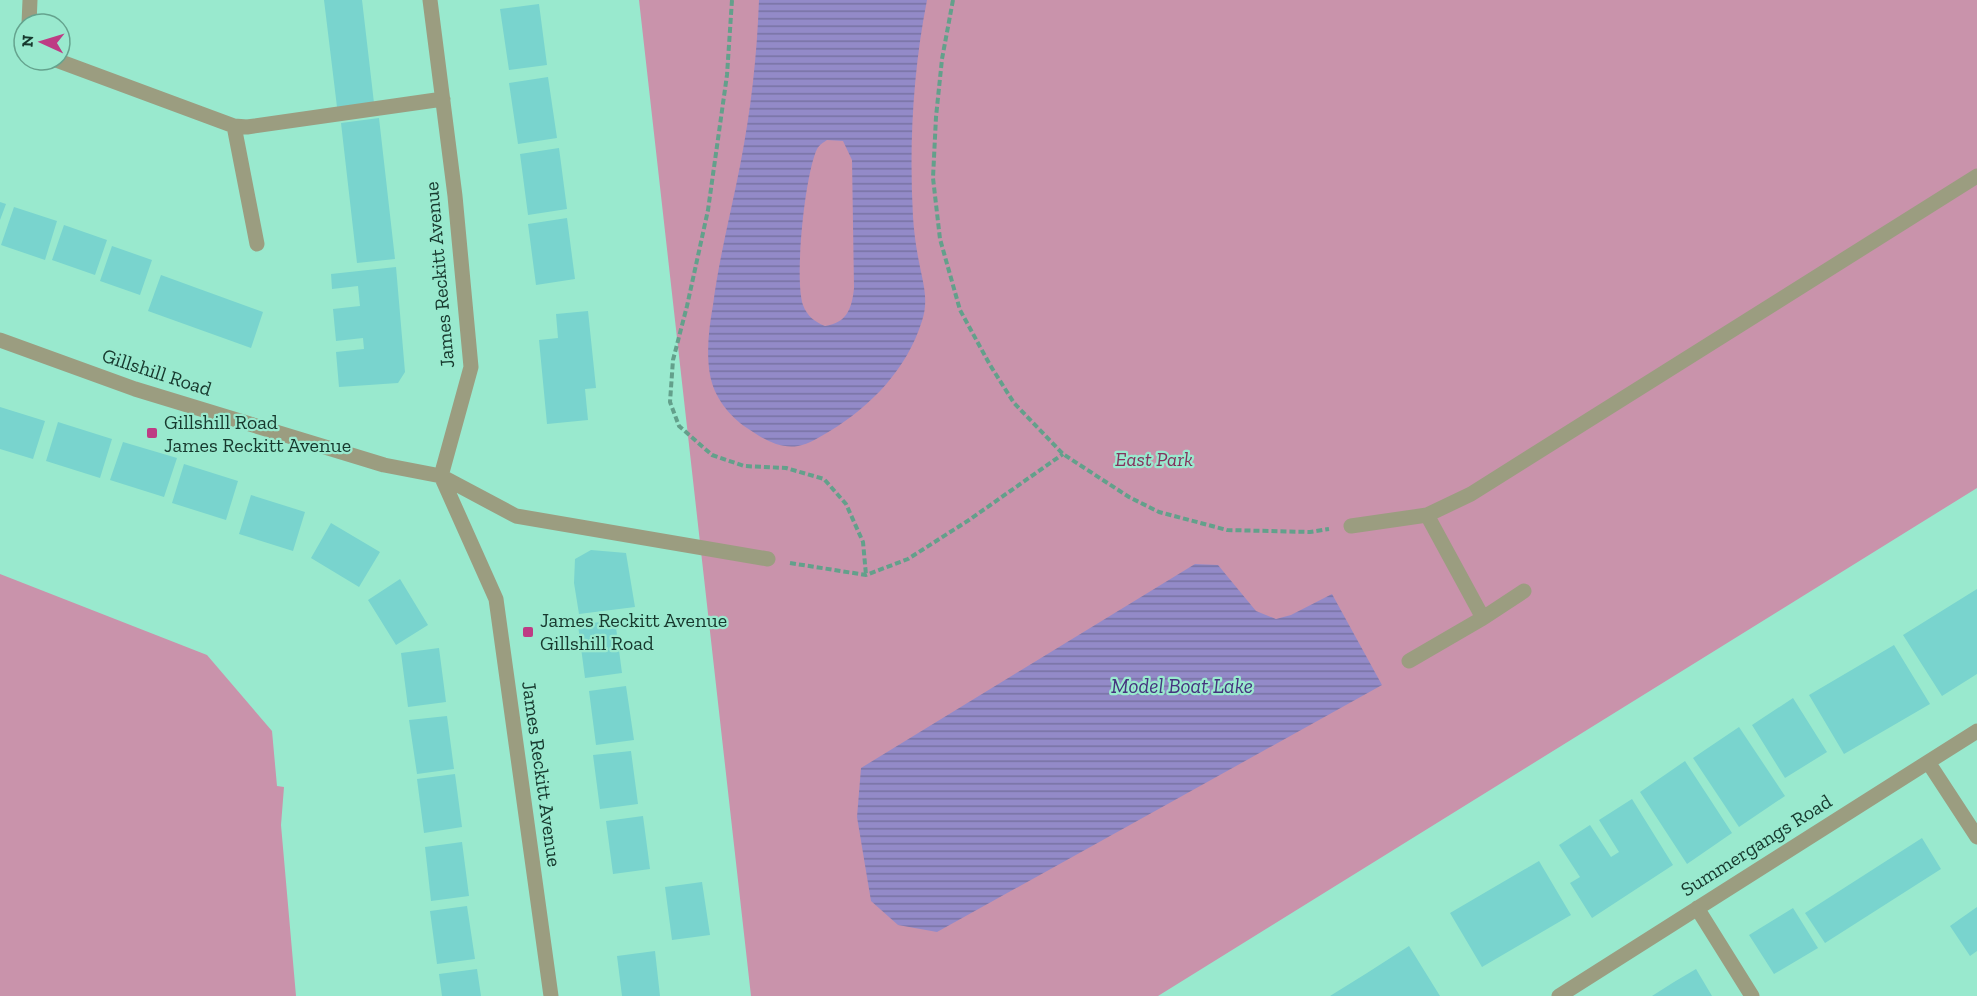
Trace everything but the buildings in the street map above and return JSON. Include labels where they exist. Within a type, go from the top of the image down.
[{"type":"street","name":"James Reckitt Avenue","points":[[430,0],[455,196],[471,367],[441,476],[496,599],[551,996]]},
{"type":"street","points":[[72,66],[234,126],[247,127],[443,99]]},
{"type":"street","points":[[234,126],[257,244]]},
{"type":"street","points":[[1351,526],[1427,515],[1472,494],[1977,176]]},
{"type":"street","name":"Gillshill Road","points":[[0,339],[135,389],[384,465],[441,476],[516,516],[768,559]]},
{"type":"street","points":[[1427,515],[1483,618]]},
{"type":"street","points":[[1409,661],[1524,591]]},
{"type":"street","name":"Summergangs Road","points":[[1559,996],[1977,731]]},
{"type":"street","points":[[1928,762],[1977,837]]},
{"type":"street","points":[[1697,908],[1752,996]]},
{"type":"path","points":[[732,0],[726,75],[708,210],[673,360],[670,402],[679,426],[711,456],[744,465],[786,468],[824,479],[846,504],[863,542],[866,575]]},
{"type":"path","points":[[953,0],[942,59],[933,178],[940,238],[960,310],[1014,403],[1063,454],[1129,497],[1159,512],[1227,530],[1310,532],[1351,526]]},
{"type":"path","points":[[768,559],[866,575],[908,559],[969,520],[1063,454]]},
{"type":"green space","name":"East Park","points":[[639,0],[1977,0],[1977,488],[1158,996],[751,996]]},
{"type":"green space","points":[[0,574],[207,655],[272,731],[277,786],[284,787],[281,825],[296,996],[0,996]]},
{"type":"water","points":[[759,0],[927,0],[915,81],[912,163],[914,228],[925,299],[922,321],[907,355],[886,385],[845,421],[810,442],[798,446],[784,446],[771,442],[734,418],[715,391],[709,366],[710,322],[747,124]],"holes":[[[827,140],[843,141],[852,160],[854,288],[852,302],[847,313],[839,322],[825,326],[812,318],[803,305],[800,273],[802,227],[808,180],[817,149]]]},
{"type":"water","name":"Model Boat Lake","points":[[1195,564],[1218,565],[1256,611],[1276,619],[1291,615],[1332,594],[1382,685],[937,932],[898,925],[871,901],[857,817],[861,768]]},
{"type":"place","name":"Gillshill Road James Reckitt Avenue","points":[[152,433]]},
{"type":"place","name":"James Reckitt Avenue Gillshill Road","points":[[528,632]]}]
